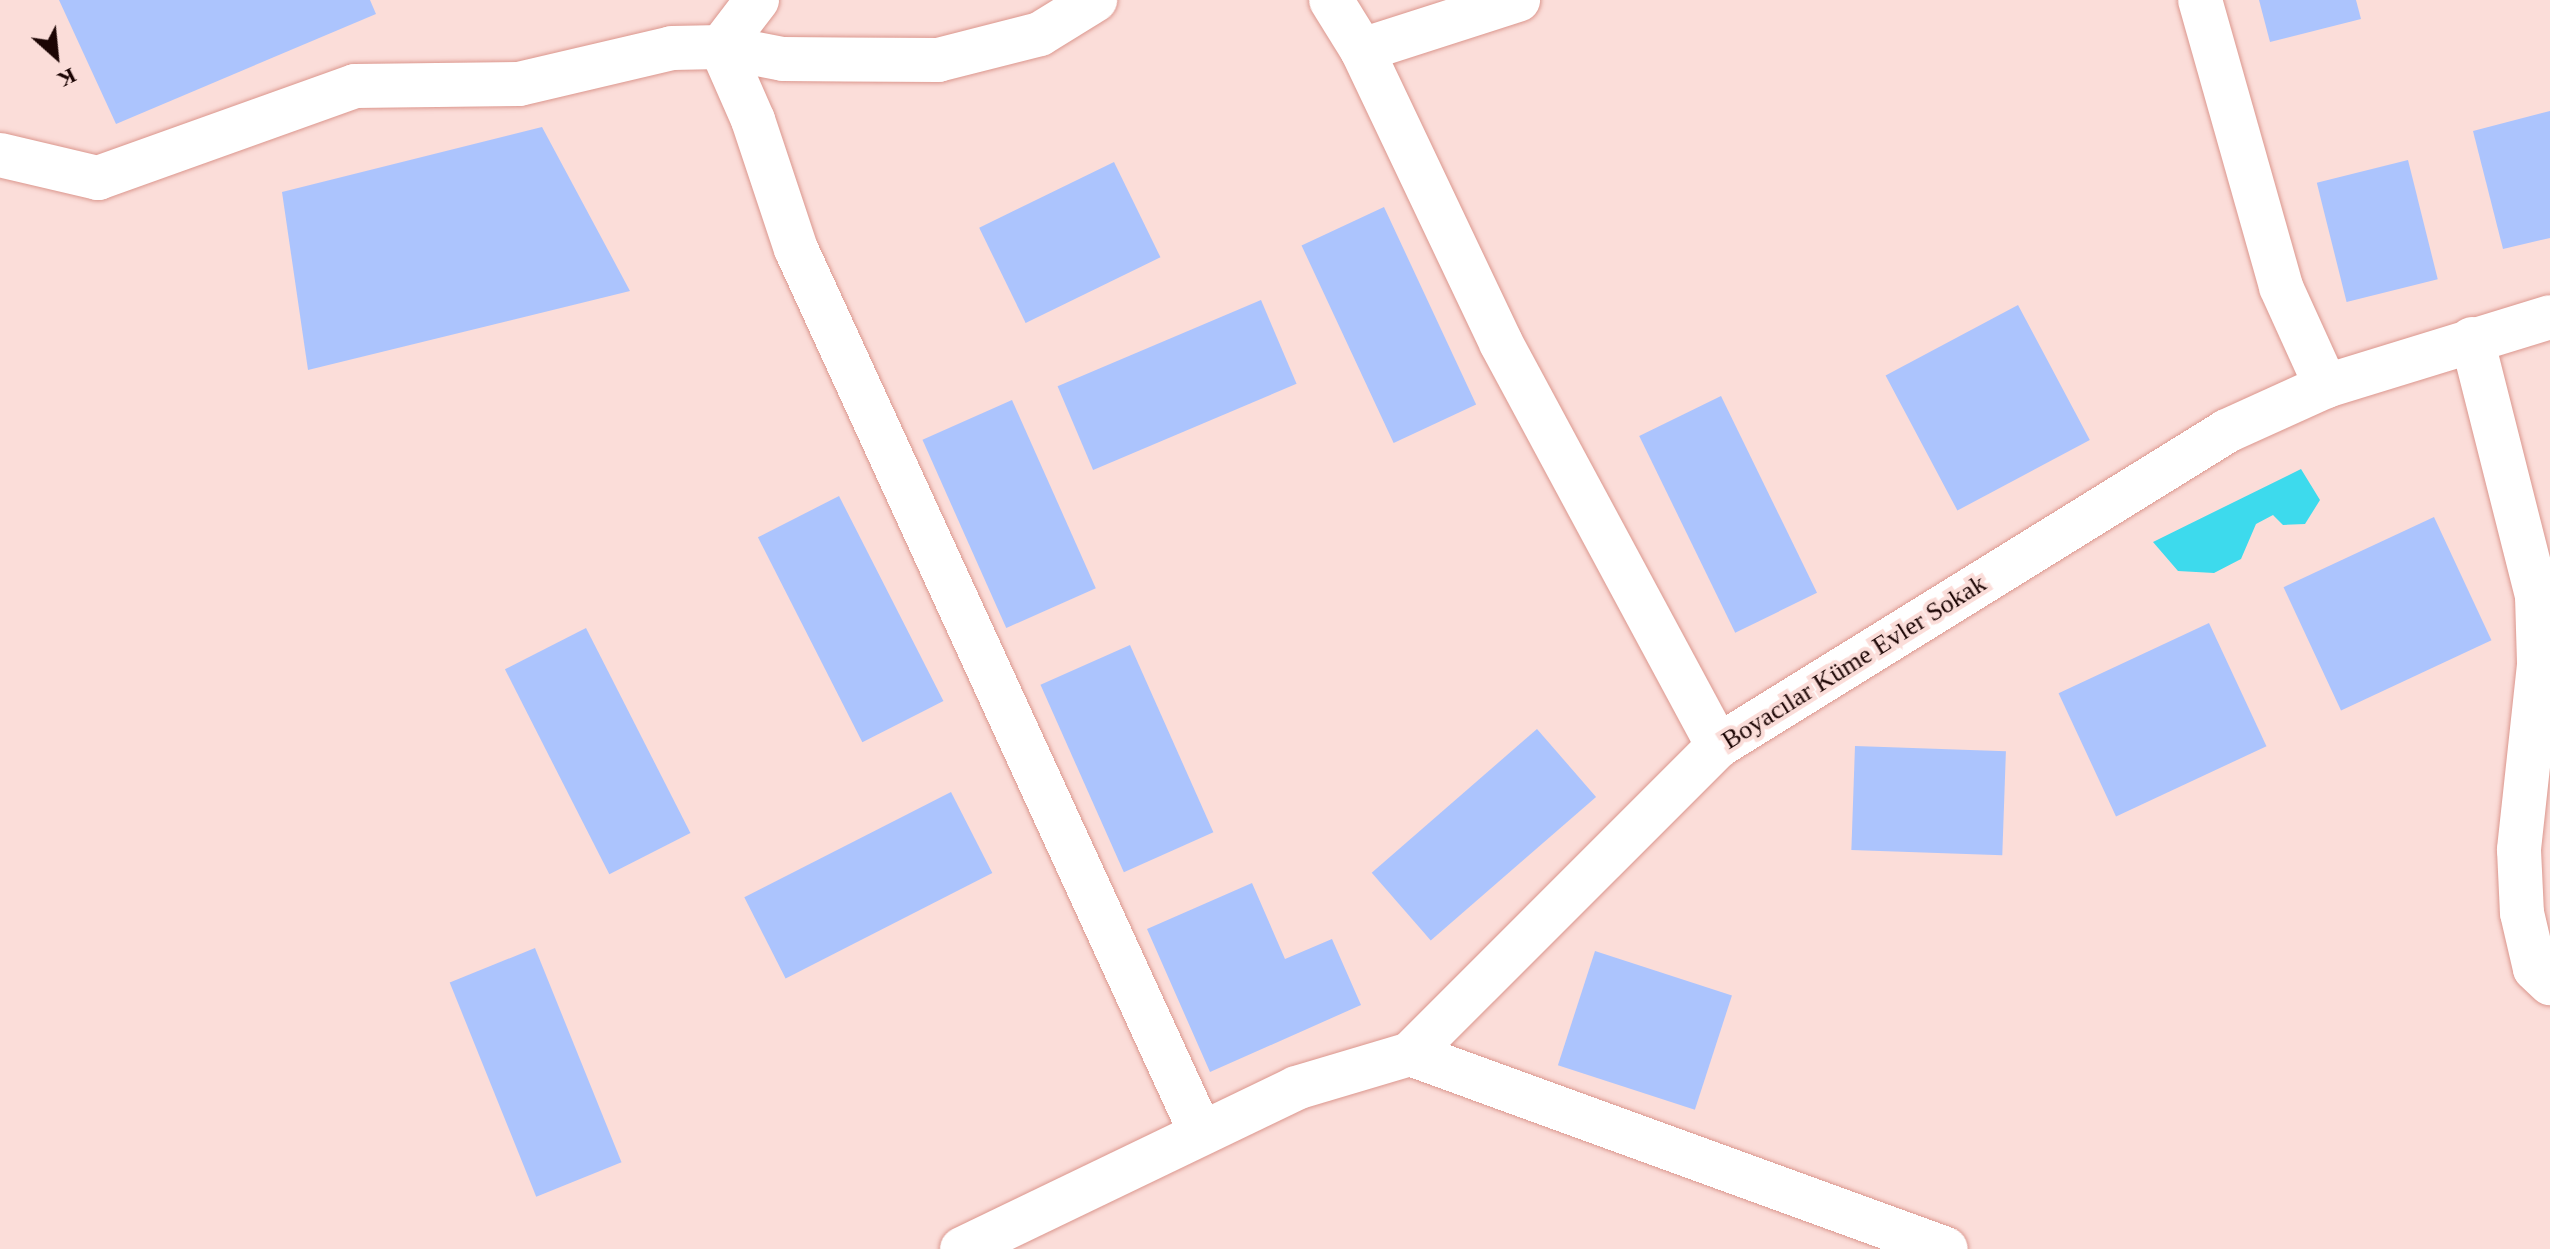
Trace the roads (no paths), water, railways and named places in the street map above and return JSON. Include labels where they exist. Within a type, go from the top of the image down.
[{"type":"street","points":[[721,47],[757,0]]},
{"type":"street","points":[[0,155],[98,178],[355,86],[519,84],[672,48],[721,47],[783,59],[938,60],[1040,34],[1095,0]]},
{"type":"street","points":[[1331,0],[1362,50],[1501,343],[1718,746]]},
{"type":"street","points":[[1362,50],[1518,0]]},
{"type":"street","points":[[2200,0],[2281,287],[2326,386]]},
{"type":"street","points":[[721,47],[753,120],[796,249],[1200,1131]]},
{"type":"street","name":"Boyacılar Küme Evler Sokak","points":[[1410,1054],[1718,746],[2227,431],[2326,386],[2550,317]]},
{"type":"street","points":[[2472,339],[2537,596],[2539,665],[2519,850],[2522,913],[2535,969],[2550,983]]},
{"type":"street","points":[[962,1249],[1200,1131],[1296,1088],[1410,1054],[1946,1249]]},
{"type":"water","points":[[2301,469],[2320,500],[2305,524],[2283,525],[2273,515],[2256,524],[2241,559],[2214,573],[2178,571],[2153,542]]}]
